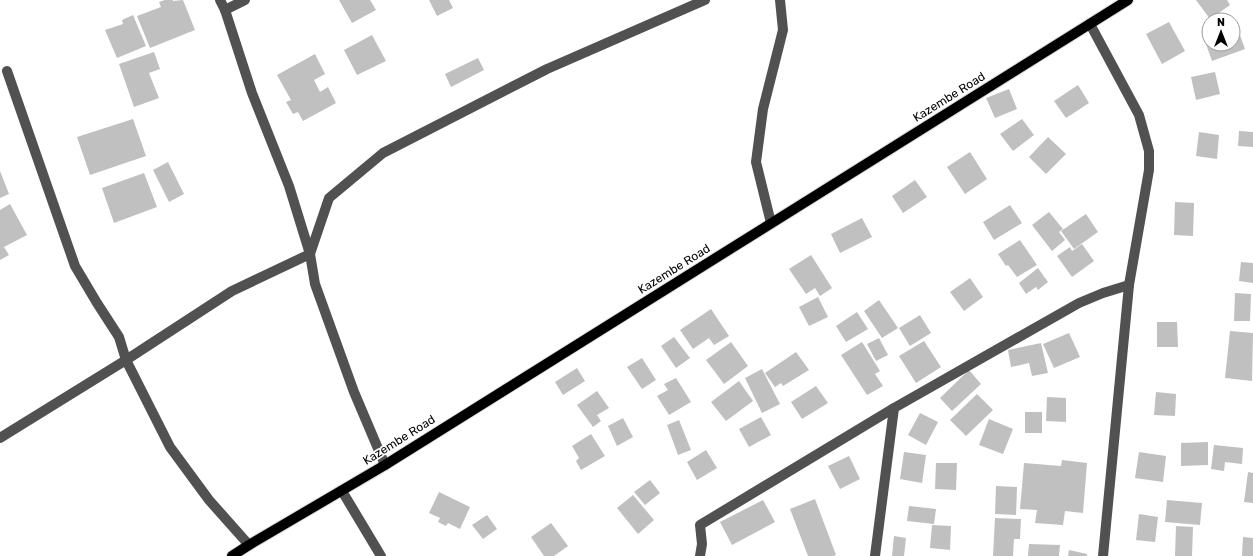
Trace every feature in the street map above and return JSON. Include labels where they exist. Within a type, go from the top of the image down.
[{"type":"main road","name":"Kazembe Road","points":[[232,556],[385,465],[1128,0]]},
{"type":"street","points":[[220,0],[225,10],[252,93],[289,186],[310,254],[314,284],[354,392],[385,465]]},
{"type":"street","points":[[225,10],[245,0]]},
{"type":"street","points":[[0,438],[126,360],[232,291],[310,254],[330,198],[383,152],[547,69],[705,0]]},
{"type":"street","points":[[771,223],[756,162],[763,109],[783,30],[780,0]]},
{"type":"street","points":[[1090,24],[1139,115],[1149,151],[1149,170],[1129,285],[1103,556]]},
{"type":"street","points":[[7,71],[75,266],[119,337],[126,360],[170,447],[209,500],[249,545]]},
{"type":"street","points":[[700,556],[702,544],[700,526],[894,408],[1079,303],[1096,295],[1129,285]]},
{"type":"street","points":[[876,556],[894,408]]},
{"type":"street","points":[[342,491],[380,556]]},
{"type":"building","points":[[165,0],[183,0],[195,30],[150,48],[137,16],[161,7],[159,2]]},
{"type":"building","points":[[339,0],[370,0],[376,10],[352,23]]},
{"type":"building","points":[[429,0],[449,0],[453,8],[437,16]]},
{"type":"building","points":[[1196,0],[1227,0],[1230,5],[1220,12],[1205,12]]},
{"type":"building","points":[[133,15],[146,46],[117,58],[105,30],[123,24],[122,20]]},
{"type":"building","points":[[1169,22],[1185,51],[1162,64],[1146,34]]},
{"type":"building","points":[[372,35],[386,61],[357,75],[344,50]]},
{"type":"building","points":[[1241,38],[1245,49],[1241,50]]},
{"type":"building","points":[[154,52],[160,69],[149,73],[159,98],[134,107],[119,64]]},
{"type":"building","points":[[1209,52],[1237,52],[1212,61]]},
{"type":"building","points":[[315,54],[325,74],[314,80],[320,92],[328,87],[336,103],[303,121],[298,112],[293,114],[286,102],[291,100],[277,75]]},
{"type":"building","points":[[478,58],[484,70],[451,87],[445,74]]},
{"type":"building","points":[[1215,72],[1220,94],[1196,100],[1191,77]]},
{"type":"building","points":[[1078,85],[1089,103],[1066,118],[1054,101]]},
{"type":"building","points":[[1009,89],[1017,109],[995,118],[986,98]]},
{"type":"building","points":[[133,119],[146,156],[90,175],[77,137]]},
{"type":"building","points":[[1022,119],[1034,135],[1013,151],[1000,134]]},
{"type":"building","points":[[1239,131],[1253,132],[1253,147],[1238,146]]},
{"type":"building","points":[[1199,132],[1219,135],[1217,159],[1196,156]]},
{"type":"building","points":[[1048,137],[1066,154],[1046,174],[1029,157]]},
{"type":"building","points":[[970,152],[987,179],[965,194],[947,167]]},
{"type":"building","points":[[168,162],[184,194],[169,202],[153,170]]},
{"type":"building","points":[[0,171],[9,194],[0,198]]},
{"type":"building","points":[[144,173],[157,207],[114,223],[102,188]]},
{"type":"building","points":[[915,180],[927,197],[903,213],[892,196]]},
{"type":"building","points":[[1175,202],[1194,203],[1193,236],[1174,235]]},
{"type":"building","points":[[10,204],[27,235],[4,247],[9,255],[0,260],[0,210]]},
{"type":"building","points":[[1010,205],[1022,223],[994,240],[983,222]]},
{"type":"building","points":[[1049,212],[1063,229],[1059,232],[1065,240],[1052,251],[1032,225]]},
{"type":"building","points":[[1086,214],[1098,232],[1074,249],[1061,231]]},
{"type":"building","points":[[862,218],[872,237],[840,253],[831,234]]},
{"type":"building","points":[[1020,240],[1037,265],[1017,277],[1008,265],[1006,266],[998,254]]},
{"type":"building","points":[[1082,244],[1094,261],[1072,277],[1057,256],[1070,247],[1072,251]]},
{"type":"building","points":[[811,255],[832,288],[820,296],[815,288],[806,294],[789,269]]},
{"type":"building","points":[[1241,262],[1253,263],[1253,283],[1239,281]]},
{"type":"building","points":[[1038,268],[1048,282],[1038,290],[1036,287],[1026,294],[1019,283]]},
{"type":"building","points":[[970,278],[983,297],[964,311],[950,292]]},
{"type":"building","points":[[1235,293],[1251,294],[1250,321],[1234,321]]},
{"type":"building","points":[[818,297],[828,317],[809,326],[799,307]]},
{"type":"building","points":[[879,300],[898,328],[882,338],[864,311]]},
{"type":"building","points":[[711,309],[729,336],[714,345],[709,338],[693,349],[680,330]]},
{"type":"building","points":[[857,312],[868,329],[846,342],[836,326]]},
{"type":"building","points":[[920,315],[931,333],[910,346],[899,328]]},
{"type":"building","points":[[1157,322],[1177,322],[1178,347],[1157,347]]},
{"type":"building","points":[[1230,331],[1253,333],[1252,381],[1225,378]]},
{"type":"building","points":[[1069,333],[1080,357],[1054,368],[1043,344]]},
{"type":"building","points":[[674,337],[690,358],[676,368],[661,346]]},
{"type":"building","points":[[879,338],[888,355],[876,361],[867,344]]},
{"type":"building","points":[[924,341],[941,367],[916,383],[899,356]]},
{"type":"building","points":[[731,342],[748,366],[724,384],[706,360]]},
{"type":"building","points":[[862,342],[880,371],[875,374],[883,386],[867,395],[841,355]]},
{"type":"building","points":[[1041,343],[1048,373],[1032,376],[1029,363],[1011,367],[1008,350]]},
{"type":"building","points":[[796,352],[809,370],[783,386],[781,383],[775,387],[765,373]]},
{"type":"building","points":[[642,358],[656,380],[642,389],[627,367]]},
{"type":"building","points":[[577,368],[585,381],[563,395],[555,382]]},
{"type":"building","points":[[762,369],[780,404],[762,413],[745,378]]},
{"type":"building","points":[[969,370],[981,384],[952,411],[940,398]]},
{"type":"building","points":[[676,378],[691,402],[669,415],[657,396],[668,390],[664,384]]},
{"type":"building","points":[[739,381],[753,401],[726,421],[711,402]]},
{"type":"building","points":[[816,386],[828,403],[802,419],[791,402]]},
{"type":"building","points":[[597,391],[609,408],[597,415],[601,421],[593,427],[577,405]]},
{"type":"building","points":[[1156,392],[1176,394],[1175,416],[1154,415]]},
{"type":"building","points":[[977,394],[993,410],[966,436],[950,420]]},
{"type":"building","points":[[1047,397],[1066,398],[1066,422],[1046,421]]},
{"type":"building","points":[[1025,412],[1042,412],[1042,433],[1025,433]]},
{"type":"building","points":[[920,413],[938,422],[926,445],[908,435]]},
{"type":"building","points":[[761,417],[771,435],[749,447],[739,429]]},
{"type":"building","points":[[623,418],[633,437],[617,446],[608,426]]},
{"type":"building","points":[[989,419],[1013,429],[1003,454],[979,445]]},
{"type":"building","points":[[679,420],[691,450],[678,455],[667,425]]},
{"type":"building","points":[[591,434],[605,456],[581,470],[576,461],[579,458],[572,446]]},
{"type":"building","points":[[1208,442],[1208,465],[1181,466],[1181,443]]},
{"type":"building","points":[[1214,445],[1243,448],[1242,464],[1225,462],[1224,471],[1211,469]]},
{"type":"building","points":[[706,450],[717,468],[697,480],[687,462]]},
{"type":"building","points":[[904,452],[926,455],[922,483],[900,479]]},
{"type":"building","points":[[1139,452],[1166,456],[1163,482],[1135,478]]},
{"type":"building","points":[[849,456],[860,479],[840,489],[828,466]]},
{"type":"building","points":[[1062,460],[1087,463],[1083,513],[1065,511],[1063,525],[1035,523],[1037,510],[1020,509],[1024,463],[1061,466]]},
{"type":"building","points":[[936,463],[957,463],[956,490],[935,489]]},
{"type":"building","points":[[1248,472],[1253,473],[1253,503],[1244,502]]},
{"type":"building","points":[[650,480],[660,493],[645,505],[634,492]]},
{"type":"building","points":[[996,486],[1017,487],[1016,515],[995,514]]},
{"type":"building","points":[[439,492],[470,507],[460,529],[448,523],[446,526],[438,522],[440,518],[429,513]]},
{"type":"building","points":[[633,495],[654,520],[638,534],[617,508]]},
{"type":"building","points":[[815,499],[836,555],[808,556],[790,509]]},
{"type":"building","points":[[763,500],[775,522],[732,545],[720,522]]},
{"type":"building","points":[[1167,500],[1202,503],[1200,525],[1165,522]]},
{"type":"building","points":[[909,506],[936,509],[934,524],[907,521]]},
{"type":"building","points":[[1139,514],[1158,517],[1155,542],[1136,540]]},
{"type":"building","points":[[487,515],[497,529],[483,539],[472,525]]},
{"type":"building","points":[[995,518],[1021,519],[1020,539],[1014,539],[1013,556],[993,556]]},
{"type":"building","points":[[551,523],[568,546],[554,556],[544,556],[531,537]]},
{"type":"building","points":[[932,525],[951,526],[950,550],[930,548]]},
{"type":"building","points":[[1176,526],[1193,527],[1192,556],[1175,556]]},
{"type":"building","points":[[894,536],[906,538],[904,556],[892,556]]},
{"type":"building","points":[[1243,537],[1253,538],[1253,556],[1242,556]]},
{"type":"building","points":[[1029,544],[1060,545],[1059,556],[1028,556]]},
{"type":"building","points":[[1069,550],[1087,554],[1087,556],[1068,556]]}]
